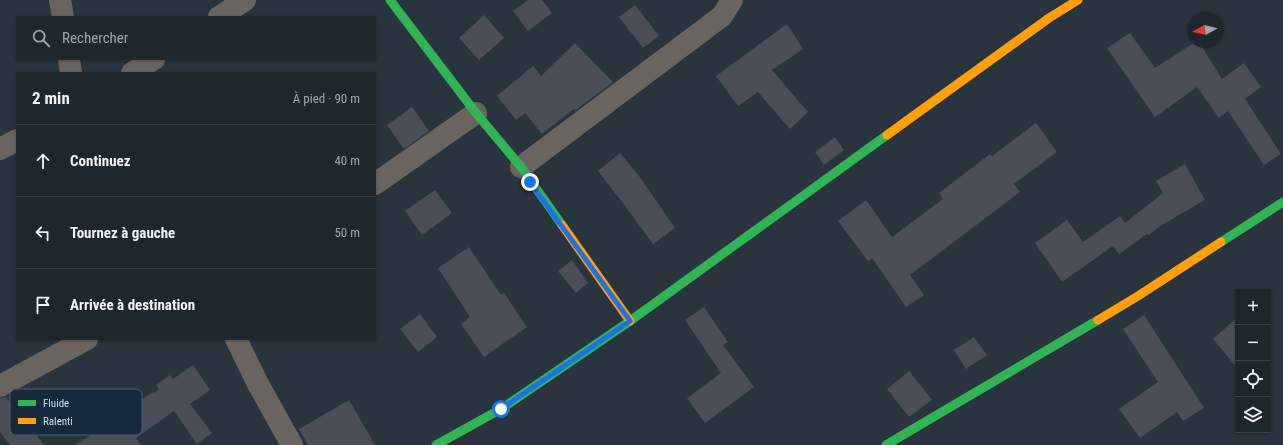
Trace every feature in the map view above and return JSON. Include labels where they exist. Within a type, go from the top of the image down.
[{"type":"street","points":[[60,0],[63,16]]},
{"type":"street","points":[[220,16],[245,0]]},
{"type":"street","points":[[390,0],[476,113],[521,167],[630,321]]},
{"type":"street","points":[[521,167],[722,16],[732,0]]},
{"type":"street","points":[[436,445],[501,409],[630,321],[1049,18],[1078,0]]},
{"type":"street","points":[[69,60],[71,72]]},
{"type":"street","points":[[134,72],[152,60]]},
{"type":"street","points":[[376,183],[476,113]]},
{"type":"street","points":[[0,149],[16,141]]},
{"type":"street","points":[[886,445],[1138,296],[1283,202]]},
{"type":"street","points":[[0,386],[85,340]]},
{"type":"street","points":[[236,340],[258,384],[292,445]]},
{"type":"building","points":[[528,0],[542,0],[552,13],[528,31],[513,11]]},
{"type":"building","points":[[635,5],[659,36],[643,48],[619,17]]},
{"type":"building","points":[[484,15],[504,38],[479,60],[459,38]]},
{"type":"building","points":[[787,24],[803,49],[772,70],[808,112],[790,129],[758,92],[738,106],[716,76]]},
{"type":"building","points":[[1130,33],[1155,68],[1187,47],[1203,48],[1222,79],[1244,63],[1261,87],[1245,99],[1281,154],[1264,165],[1228,111],[1219,118],[1197,87],[1155,117],[1107,48]]},
{"type":"building","points":[[575,43],[613,82],[576,110],[574,109],[542,134],[525,113],[516,120],[497,96],[533,66],[541,76]]},
{"type":"building","points":[[412,107],[429,131],[404,149],[387,125]]},
{"type":"building","points":[[1036,123],[1057,152],[1014,184],[1020,192],[910,275],[924,295],[906,307],[872,258],[868,261],[838,221],[866,200],[892,237],[943,199],[939,193],[990,154],[992,156]]},
{"type":"building","points":[[835,137],[844,150],[824,165],[815,152]]},
{"type":"building","points":[[620,153],[639,176],[675,228],[653,244],[598,171]]},
{"type":"building","points":[[1185,164],[1205,200],[1160,226],[1149,235],[1147,234],[1119,254],[1113,246],[1062,282],[1035,243],[1067,220],[1083,242],[1120,216],[1125,223],[1163,193],[1156,181]]},
{"type":"building","points":[[435,190],[452,213],[422,235],[405,211]]},
{"type":"building","points":[[469,247],[501,295],[504,293],[527,327],[484,357],[461,324],[470,317],[438,268]]},
{"type":"building","points":[[572,260],[588,283],[576,293],[558,271]]},
{"type":"building","points":[[704,307],[728,342],[723,345],[754,387],[705,423],[687,398],[721,373],[685,320]]},
{"type":"building","points":[[420,314],[437,337],[418,352],[400,329]]},
{"type":"building","points":[[1144,315],[1204,408],[1183,421],[1177,412],[1140,438],[1119,409],[1158,382],[1123,329]]},
{"type":"building","points":[[1235,320],[1235,365],[1213,339]]},
{"type":"building","points":[[974,337],[987,355],[966,369],[954,350]]},
{"type":"building","points":[[193,365],[210,390],[190,404],[212,433],[197,444],[174,411],[142,434],[142,399],[159,389],[156,385],[170,375],[173,379]]},
{"type":"building","points":[[909,371],[932,400],[909,417],[887,389]]},
{"type":"building","points":[[6,397],[10,402],[10,435],[36,435],[44,445],[10,445],[0,432],[0,398]]},
{"type":"building","points":[[349,400],[375,445],[308,445],[299,429]]},
{"type":"building","points":[[91,435],[140,435],[136,438],[141,445],[75,445]]},
{"type":"traffic: fast","points":[[390,0],[476,113],[521,167],[562,225]]},
{"type":"traffic: fast","points":[[436,445],[501,409],[630,321],[887,135]]},
{"type":"traffic: fast","points":[[1221,242],[1283,202]]},
{"type":"traffic: fast","points":[[886,445],[1098,320]]},
{"type":"traffic: slow","points":[[887,135],[1049,18],[1078,0]]},
{"type":"traffic: slow","points":[[562,225],[630,321]]},
{"type":"traffic: slow","points":[[1098,320],[1221,242]]},
{"type":"route","points":[[501,409],[630,321],[530,182]]}]
